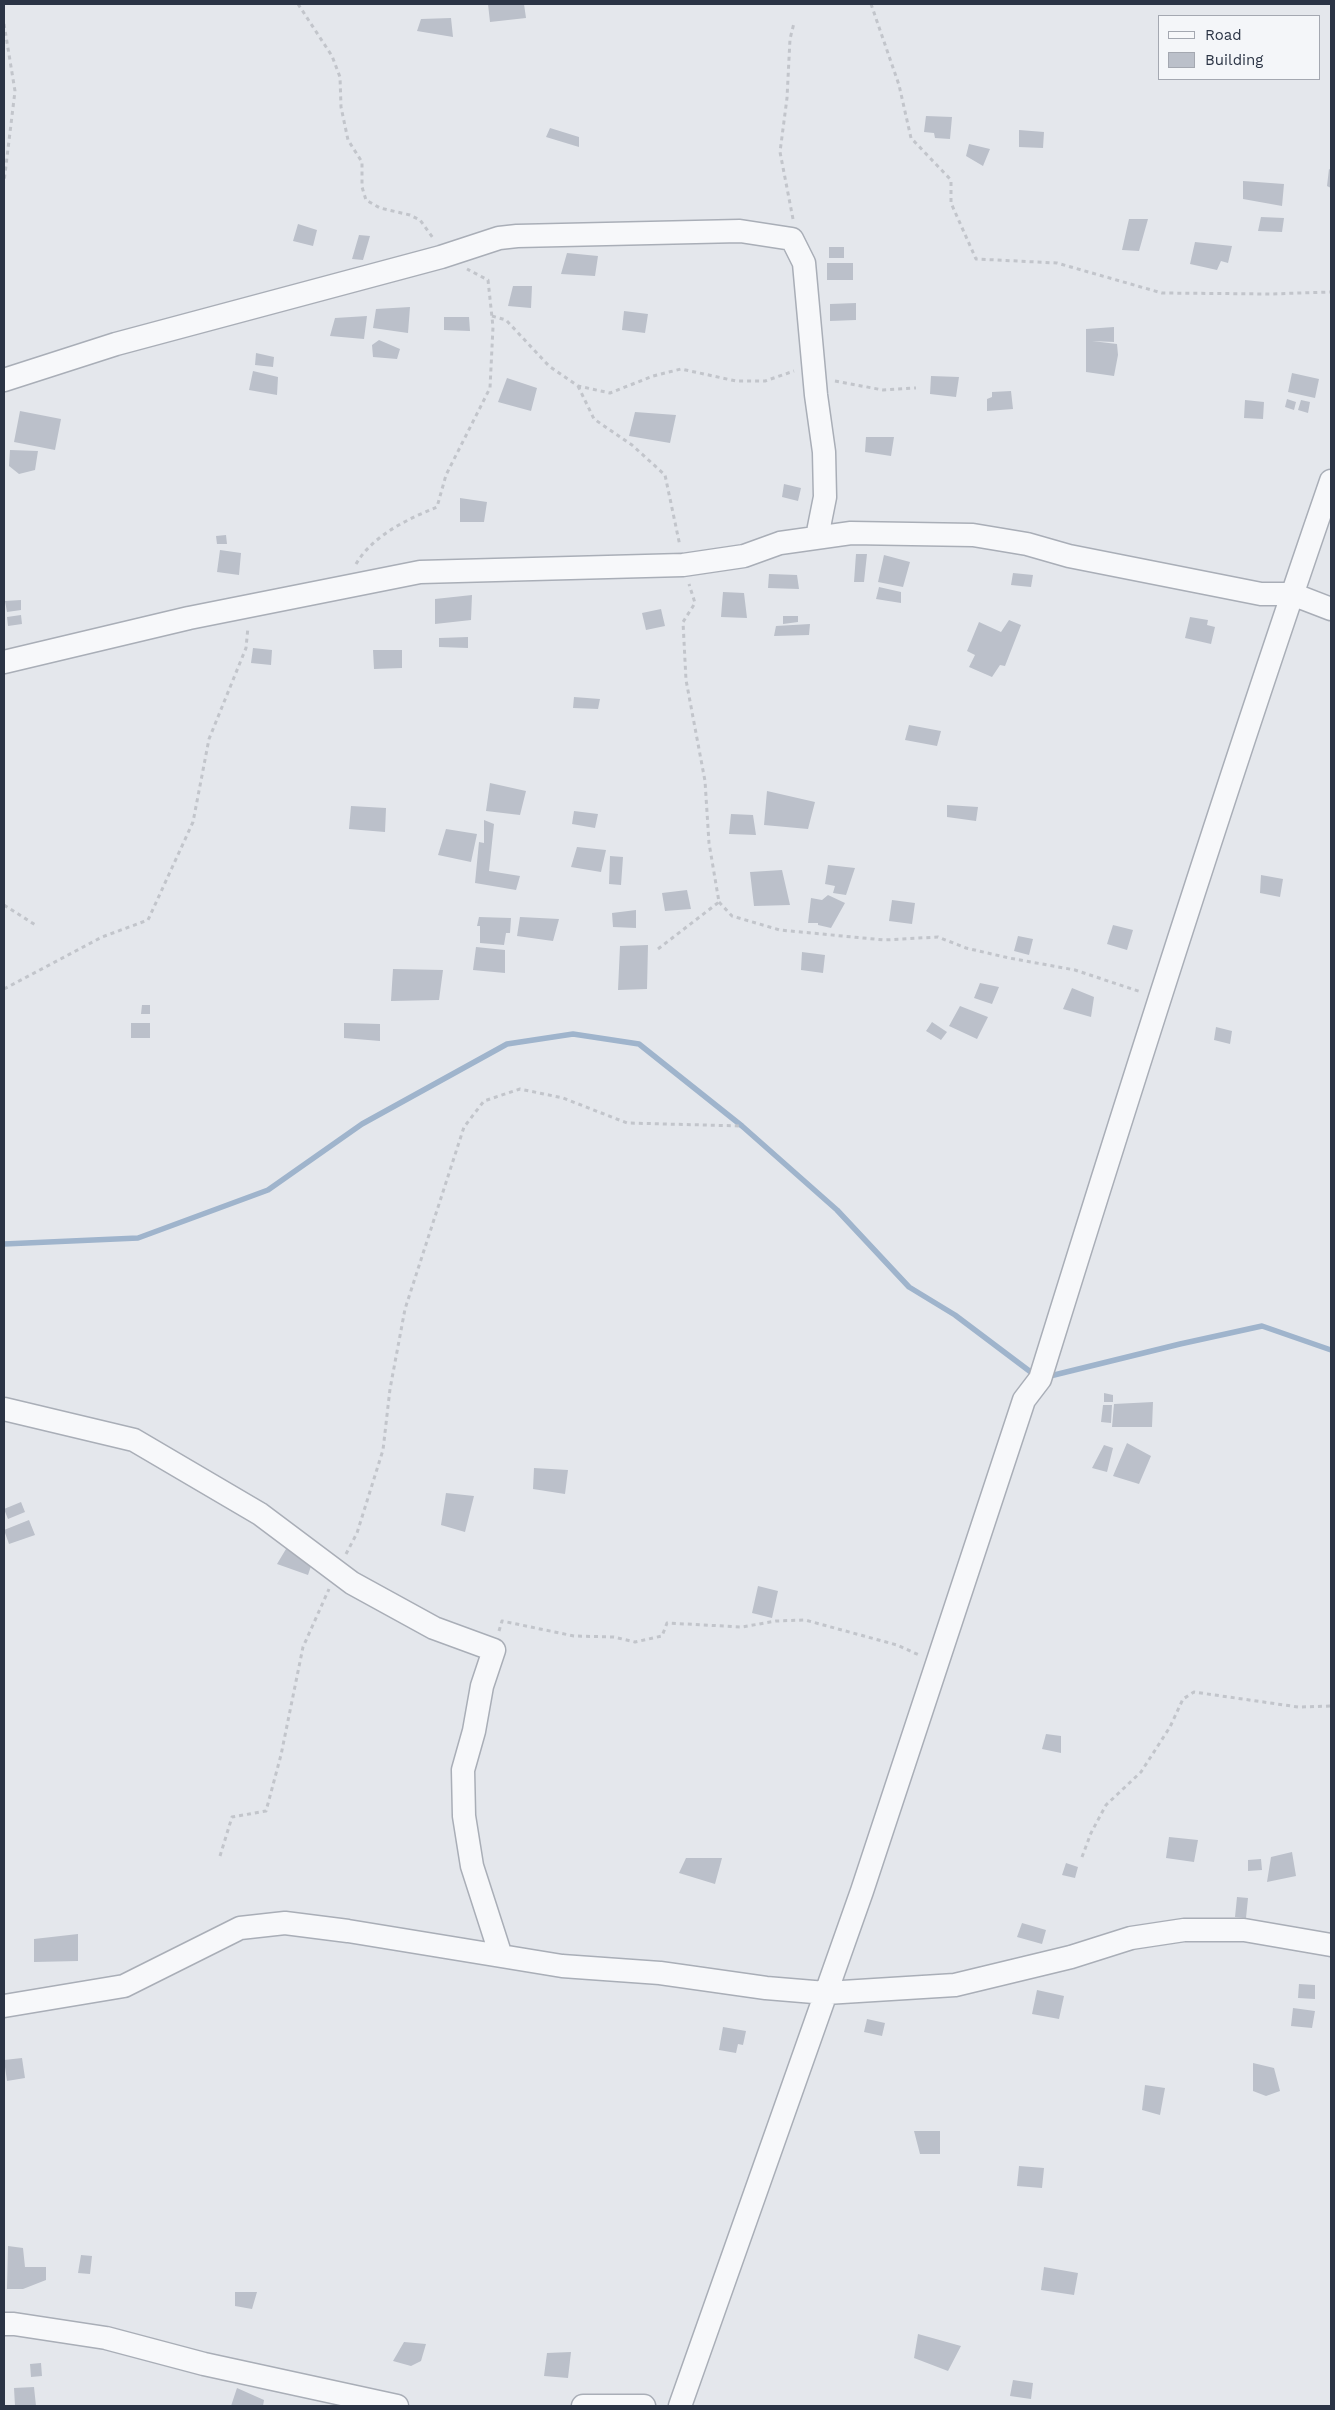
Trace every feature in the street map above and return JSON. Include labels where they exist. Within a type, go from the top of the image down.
[{"type":"street","points":[[4,380],[116,344],[441,257],[499,238],[516,236],[740,232],[792,239],[804,263],[816,395],[824,452],[825,497],[817,537]]},
{"type":"street","points":[[680,2406],[862,1891],[1024,1400],[1040,1379],[1159,997],[1292,594],[1330,486]]},
{"type":"street","points":[[4,662],[189,618],[420,572],[683,565],[744,556],[780,543],[851,533],[973,536],[1027,544],[1069,556],[1262,594],[1292,594],[1331,610]]},
{"type":"street","points":[[4,1409],[134,1440],[260,1514],[336,1573],[434,1628],[494,1650],[482,1686],[474,1731],[463,1770],[464,1816],[472,1866],[500,1956]]},
{"type":"street","points":[[4,2006],[124,1986],[240,1928],[285,1924],[348,1931],[562,1966],[660,1973],[766,1988],[826,1994],[955,1985],[1071,1957],[1131,1938],[1184,1930],[1244,1930],[1331,1945]]},
{"type":"street","points":[[4,2324],[106,2338],[204,2364],[397,2406]]},
{"type":"street","points":[[583,2406],[644,2406]]},
{"type":"path","points":[[298,4],[332,56],[340,78],[341,107],[348,140],[362,162],[362,187],[366,200],[380,208],[410,215],[420,220],[438,245],[441,257],[488,280],[492,316],[490,388],[446,475],[437,507],[404,520],[362,554],[353,569]]},
{"type":"path","points":[[871,4],[899,85],[911,138],[950,180],[950,203],[976,259],[1057,263],[1162,293],[1270,294],[1331,292]]},
{"type":"path","points":[[792,226],[794,218],[780,152],[787,98],[790,39],[794,23]]},
{"type":"path","points":[[4,24],[15,91],[4,182]]},
{"type":"path","points":[[492,316],[506,320],[549,366],[578,386],[610,393],[654,376],[681,369],[705,373]]},
{"type":"path","points":[[578,386],[594,419],[632,445],[665,475],[683,565],[695,603],[683,622],[686,680],[705,781],[709,843],[719,902],[732,916],[780,930],[884,940],[938,938],[966,948],[1075,970],[1159,997]]},
{"type":"path","points":[[4,989],[102,938],[148,920],[193,822],[209,739],[246,648],[250,606]]},
{"type":"path","points":[[658,949],[719,902]]},
{"type":"path","points":[[4,905],[37,926]]},
{"type":"path","points":[[220,1856],[232,1817],[266,1810],[281,1754],[303,1647],[336,1573],[357,1533],[383,1450],[390,1389],[405,1309],[464,1127],[484,1100],[520,1089],[563,1098],[627,1123],[742,1126]]},
{"type":"path","points":[[494,1650],[502,1621],[574,1636],[614,1637],[635,1642],[662,1636],[667,1623],[742,1627],[776,1621],[805,1620],[898,1645],[921,1656],[939,1658]]},
{"type":"path","points":[[1082,1857],[1091,1833],[1106,1805],[1141,1772],[1170,1726],[1183,1698],[1194,1692],[1298,1707],[1331,1706]]},
{"type":"building","points":[[488,4],[524,4],[526,18],[490,22]]},
{"type":"building","points":[[451,18],[453,37],[417,31],[421,19]]},
{"type":"building","points":[[926,116],[952,117],[950,139],[935,138],[934,133],[924,132]]},
{"type":"building","points":[[550,128],[579,137],[579,147],[546,137]]},
{"type":"building","points":[[1019,130],[1044,132],[1043,148],[1019,147]]},
{"type":"building","points":[[969,144],[990,149],[983,166],[966,156]]},
{"type":"building","points":[[1329,169],[1331,170],[1331,188],[1327,186]]},
{"type":"building","points":[[1243,181],[1284,184],[1282,206],[1243,199]]},
{"type":"building","points":[[1261,217],[1284,218],[1282,232],[1258,231]]},
{"type":"building","points":[[1129,219],[1148,219],[1139,251],[1122,250]]},
{"type":"building","points":[[298,224],[317,230],[313,246],[293,241]]},
{"type":"building","points":[[359,235],[370,236],[363,260],[352,259]]},
{"type":"building","points":[[1195,242],[1232,246],[1228,263],[1221,261],[1217,270],[1190,264]]},
{"type":"building","points":[[829,247],[844,247],[844,258],[829,258]]},
{"type":"building","points":[[567,253],[598,256],[595,276],[561,274]]},
{"type":"building","points":[[827,263],[853,263],[853,280],[827,280]]},
{"type":"building","points":[[513,286],[532,286],[531,308],[508,306]]},
{"type":"building","points":[[856,303],[856,320],[830,321],[830,304]]},
{"type":"building","points":[[410,307],[408,333],[373,328],[376,309]]},
{"type":"building","points":[[624,311],[648,314],[645,333],[622,330]]},
{"type":"building","points":[[367,316],[364,339],[330,336],[335,318]]},
{"type":"building","points":[[444,317],[469,317],[470,331],[444,330]]},
{"type":"building","points":[[1114,327],[1114,342],[1092,341],[1117,344],[1118,355],[1114,376],[1086,372],[1086,329]]},
{"type":"building","points":[[379,340],[400,349],[397,359],[373,357],[372,345]]},
{"type":"building","points":[[256,353],[274,357],[273,367],[255,365]]},
{"type":"building","points":[[253,371],[278,377],[277,395],[249,390]]},
{"type":"building","points":[[1292,373],[1319,379],[1315,398],[1288,392]]},
{"type":"building","points":[[931,376],[959,377],[956,397],[930,394]]},
{"type":"building","points":[[507,378],[537,388],[531,411],[498,402]]},
{"type":"building","points":[[1011,391],[1013,409],[987,411],[987,399],[992,397],[992,392]]},
{"type":"building","points":[[1287,399],[1296,402],[1294,410],[1285,407]]},
{"type":"building","points":[[1245,400],[1264,402],[1263,419],[1244,418]]},
{"type":"building","points":[[1301,400],[1310,402],[1308,413],[1298,410]]},
{"type":"building","points":[[20,411],[61,419],[55,450],[14,442]]},
{"type":"building","points":[[635,412],[676,415],[670,443],[629,436]]},
{"type":"building","points":[[866,437],[894,437],[891,456],[865,452]]},
{"type":"building","points":[[10,450],[38,451],[35,470],[19,474],[9,466]]},
{"type":"building","points":[[784,484],[801,488],[798,501],[782,497]]},
{"type":"building","points":[[460,498],[487,502],[484,522],[460,522]]},
{"type":"building","points":[[226,535],[227,544],[217,544],[216,536]]},
{"type":"building","points":[[220,550],[241,553],[239,575],[217,572]]},
{"type":"building","points":[[856,554],[867,554],[864,582],[854,582]]},
{"type":"building","points":[[884,555],[910,562],[903,587],[878,582]]},
{"type":"building","points":[[1013,573],[1033,575],[1031,587],[1011,585]]},
{"type":"building","points":[[769,574],[797,575],[799,589],[768,588]]},
{"type":"building","points":[[879,587],[901,592],[901,603],[876,599]]},
{"type":"building","points":[[723,592],[744,593],[747,618],[721,617]]},
{"type":"building","points":[[472,595],[471,620],[435,624],[435,599]]},
{"type":"building","points":[[21,600],[21,610],[7,612],[5,601]]},
{"type":"building","points":[[661,609],[665,626],[646,630],[642,613]]},
{"type":"building","points":[[21,615],[22,624],[8,626],[7,617]]},
{"type":"building","points":[[783,616],[798,616],[798,622],[783,624]]},
{"type":"building","points":[[1190,617],[1208,620],[1207,625],[1215,627],[1211,644],[1185,638]]},
{"type":"building","points":[[1009,620],[1021,625],[1005,666],[1000,665],[992,677],[969,667],[975,655],[967,651],[979,622],[1001,632]]},
{"type":"building","points":[[810,624],[809,635],[774,636],[776,626]]},
{"type":"building","points":[[468,637],[468,648],[439,647],[439,638]]},
{"type":"building","points":[[253,648],[272,650],[271,665],[251,663]]},
{"type":"building","points":[[373,650],[402,650],[402,668],[374,669]]},
{"type":"building","points":[[574,697],[600,699],[598,709],[573,708]]},
{"type":"building","points":[[909,725],[941,731],[937,746],[905,740]]},
{"type":"building","points":[[490,783],[526,791],[520,815],[486,811]]},
{"type":"building","points":[[767,791],[815,802],[808,829],[764,825]]},
{"type":"building","points":[[947,805],[978,807],[976,821],[947,817]]},
{"type":"building","points":[[351,806],[386,808],[385,832],[349,829]]},
{"type":"building","points":[[574,811],[598,814],[595,828],[572,824]]},
{"type":"building","points":[[731,814],[753,815],[756,835],[729,834]]},
{"type":"building","points":[[484,820],[494,824],[489,871],[520,876],[516,890],[475,883],[479,842],[484,843]]},
{"type":"building","points":[[446,829],[477,834],[471,862],[438,855]]},
{"type":"building","points":[[577,847],[606,850],[601,872],[571,867]]},
{"type":"building","points":[[610,856],[623,857],[621,885],[609,884]]},
{"type":"building","points":[[828,865],[855,868],[846,895],[833,893],[835,886],[825,884]]},
{"type":"building","points":[[782,870],[790,905],[754,906],[750,872]]},
{"type":"building","points":[[1261,875],[1283,879],[1280,897],[1260,893]]},
{"type":"building","points":[[687,890],[691,909],[665,911],[662,893]]},
{"type":"building","points":[[828,895],[845,903],[831,928],[818,925],[818,923],[808,923],[811,898],[822,900]]},
{"type":"building","points":[[892,900],[915,903],[912,924],[889,921]]},
{"type":"building","points":[[636,910],[636,928],[613,927],[612,913]]},
{"type":"building","points":[[479,917],[511,918],[510,933],[506,933],[504,945],[480,943],[480,926],[477,926]]},
{"type":"building","points":[[520,917],[559,919],[553,941],[517,936]]},
{"type":"building","points":[[1113,925],[1133,930],[1127,950],[1107,944]]},
{"type":"building","points":[[1018,936],[1033,939],[1029,955],[1014,951]]},
{"type":"building","points":[[648,945],[647,989],[618,990],[620,946]]},
{"type":"building","points":[[476,947],[505,950],[505,973],[473,970]]},
{"type":"building","points":[[802,952],[825,955],[823,973],[801,970]]},
{"type":"building","points":[[393,969],[443,970],[439,1000],[391,1001]]},
{"type":"building","points":[[980,983],[999,987],[992,1004],[974,998]]},
{"type":"building","points":[[1072,988],[1094,997],[1091,1017],[1063,1009]]},
{"type":"building","points":[[142,1005],[150,1005],[150,1014],[141,1014]]},
{"type":"building","points":[[960,1006],[988,1017],[977,1039],[949,1026]]},
{"type":"building","points":[[932,1022],[947,1032],[941,1040],[926,1031]]},
{"type":"building","points":[[131,1023],[150,1023],[150,1038],[131,1038]]},
{"type":"building","points":[[344,1023],[380,1024],[380,1041],[344,1038]]},
{"type":"building","points":[[1216,1027],[1232,1031],[1230,1044],[1214,1040]]},
{"type":"building","points":[[1104,1393],[1113,1395],[1113,1402],[1104,1402]]},
{"type":"building","points":[[1153,1402],[1152,1427],[1112,1427],[1114,1404]]},
{"type":"building","points":[[1103,1405],[1112,1405],[1111,1423],[1101,1422]]},
{"type":"building","points":[[1127,1443],[1151,1456],[1139,1484],[1113,1476]]},
{"type":"building","points":[[1104,1445],[1113,1448],[1107,1472],[1092,1468]]},
{"type":"building","points":[[534,1468],[568,1470],[565,1494],[533,1489]]},
{"type":"building","points":[[446,1493],[474,1496],[465,1532],[441,1525]]},
{"type":"building","points":[[21,1502],[25,1512],[8,1519],[4,1509]]},
{"type":"building","points":[[29,1520],[35,1535],[9,1544],[4,1530]]},
{"type":"building","points":[[289,1544],[315,1554],[308,1575],[277,1564]]},
{"type":"building","points":[[758,1586],[778,1591],[772,1618],[752,1613]]},
{"type":"building","points":[[1046,1734],[1061,1736],[1061,1753],[1042,1749]]},
{"type":"building","points":[[1169,1837],[1198,1840],[1194,1862],[1166,1858]]},
{"type":"building","points":[[1292,1852],[1296,1876],[1267,1882],[1271,1857]]},
{"type":"building","points":[[686,1858],[722,1858],[715,1884],[679,1873]]},
{"type":"building","points":[[1261,1859],[1262,1870],[1248,1871],[1248,1860]]},
{"type":"building","points":[[1066,1863],[1078,1867],[1075,1878],[1062,1875]]},
{"type":"building","points":[[1237,1897],[1248,1898],[1246,1918],[1235,1917]]},
{"type":"building","points":[[1022,1923],[1046,1930],[1042,1944],[1017,1937]]},
{"type":"building","points":[[78,1934],[78,1961],[34,1962],[34,1939]]},
{"type":"building","points":[[1299,1984],[1315,1985],[1315,1999],[1298,1998]]},
{"type":"building","points":[[1037,1990],[1064,1996],[1059,2019],[1032,2014]]},
{"type":"building","points":[[1293,2008],[1315,2011],[1312,2028],[1291,2026]]},
{"type":"building","points":[[867,2019],[885,2023],[882,2036],[864,2032]]},
{"type":"building","points":[[723,2027],[746,2031],[743,2045],[738,2044],[736,2053],[719,2050]]},
{"type":"building","points":[[22,2058],[25,2078],[7,2081],[4,2060]]},
{"type":"building","points":[[1253,2063],[1274,2068],[1280,2091],[1266,2096],[1253,2091]]},
{"type":"building","points":[[1145,2085],[1165,2088],[1160,2115],[1142,2110]]},
{"type":"building","points":[[914,2131],[940,2131],[940,2154],[920,2154]]},
{"type":"building","points":[[1019,2166],[1044,2168],[1042,2188],[1017,2186]]},
{"type":"building","points":[[8,2246],[23,2248],[25,2267],[46,2267],[46,2280],[23,2289],[7,2289]]},
{"type":"building","points":[[81,2255],[92,2256],[90,2274],[78,2273]]},
{"type":"building","points":[[1044,2267],[1078,2273],[1074,2295],[1041,2290]]},
{"type":"building","points":[[235,2292],[257,2292],[252,2309],[235,2306]]},
{"type":"building","points":[[918,2334],[961,2346],[948,2371],[914,2358]]},
{"type":"building","points":[[404,2342],[426,2344],[421,2361],[411,2366],[393,2361]]},
{"type":"building","points":[[571,2352],[568,2378],[544,2376],[547,2353]]},
{"type":"building","points":[[41,2363],[42,2376],[31,2377],[30,2364]]},
{"type":"building","points":[[1013,2380],[1033,2383],[1031,2399],[1010,2396]]},
{"type":"building","points":[[34,2387],[36,2406],[15,2406],[14,2388]]},
{"type":"building","points":[[237,2388],[264,2400],[263,2406],[231,2406]]},
{"type":"waterway","points":[[4,1244],[138,1238],[268,1190],[362,1124],[507,1044],[573,1034],[639,1044],[742,1126],[837,1210],[909,1287],[955,1315],[1036,1376]]},
{"type":"waterway","points":[[1046,1377],[1262,1326],[1331,1350]]}]
